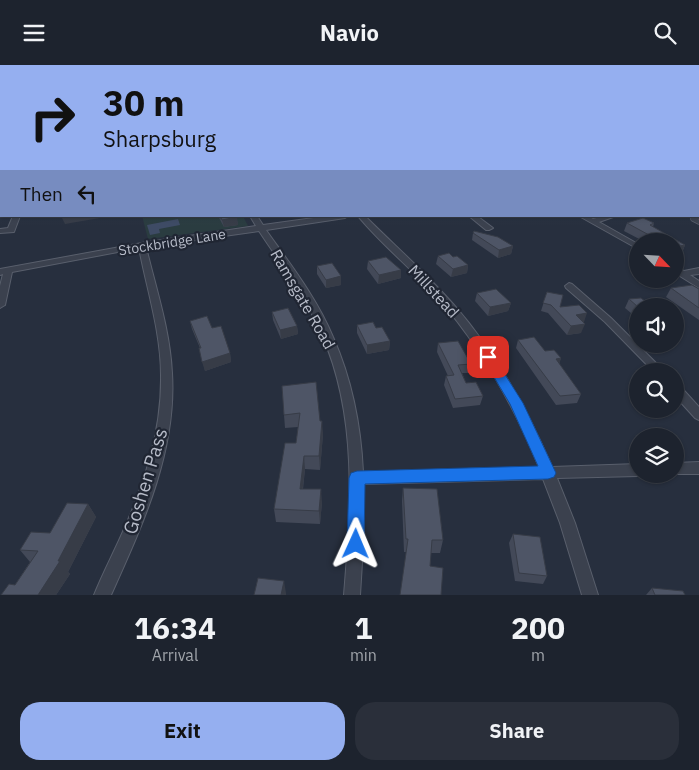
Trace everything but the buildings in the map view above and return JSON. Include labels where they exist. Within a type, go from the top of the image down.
[{"type":"street","points":[[0,231],[11,230],[17,217]]},
{"type":"street","name":"Ramsgate Road","points":[[254,217],[327,335],[342,373],[353,426],[357,478],[352,595]]},
{"type":"street","name":"Stockbridge Lane","points":[[4,271],[142,245],[338,217]]},
{"type":"street","name":"Millstead","points":[[362,217],[434,289],[462,321],[517,403],[564,509],[590,595]]},
{"type":"street","points":[[473,217],[489,228]]},
{"type":"street","points":[[584,217],[629,242]]},
{"type":"street","points":[[592,222],[610,217]]},
{"type":"street","name":"Goshen Pass","points":[[102,595],[141,505],[158,454],[166,412],[167,376],[164,347],[142,245]]},
{"type":"street","points":[[0,305],[4,271]]},
{"type":"street","points":[[684,272],[699,271]]},
{"type":"street","points":[[684,275],[699,285]]},
{"type":"street","points":[[569,286],[608,320],[651,363]]},
{"type":"street","points":[[684,398],[699,415]]},
{"type":"street","points":[[684,469],[699,468]]},
{"type":"street","points":[[357,478],[629,470]]},
{"type":"lane","points":[[699,217],[693,219],[699,222]]},
{"type":"shaded area","points":[[142,217],[244,217],[248,226],[148,239]]},
{"type":"water","points":[[178,219],[180,225],[159,229],[160,233],[150,235],[147,225]]},
{"type":"route","points":[[356,544],[357,478],[548,473],[517,403],[488,357]]}]
